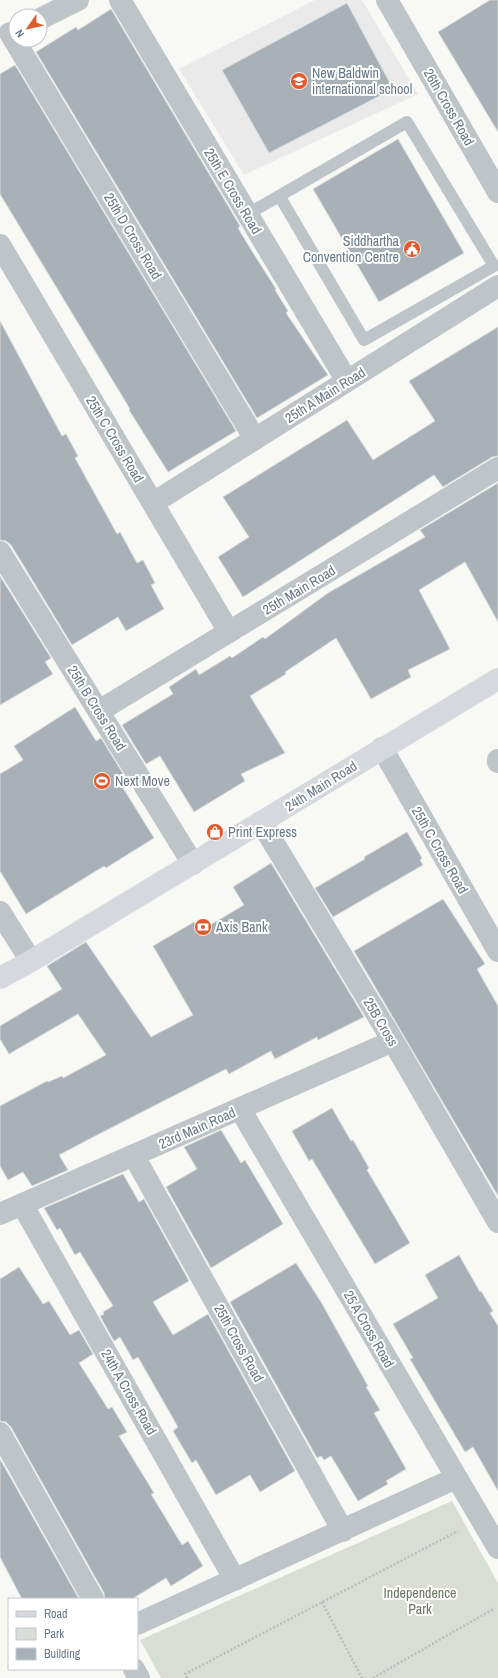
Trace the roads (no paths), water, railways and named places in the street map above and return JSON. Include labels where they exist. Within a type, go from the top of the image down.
[{"type":"street","points":[[48,15],[78,0]]},
{"type":"street","name":"25th E Cross Road","points":[[120,0],[347,381]]},
{"type":"street","name":"26th Cross Road","points":[[387,0],[498,192]]},
{"type":"street","name":"25th D Cross Road","points":[[18,48],[255,439]]},
{"type":"street","name":"25th C Cross Road","points":[[0,245],[229,632]]},
{"type":"street","name":"25th A Main Road","points":[[153,503],[498,286]]},
{"type":"street","name":"25th Main Road","points":[[99,711],[498,468]]},
{"type":"street","name":"25th B Cross Road","points":[[0,552],[193,864]]},
{"type":"street","name":"24th Main Road","points":[[0,978],[31,962],[498,679]]},
{"type":"street","name":"25th C Cross Road","points":[[382,748],[498,951]]},
{"type":"street","name":"25B Cross","points":[[262,822],[393,1041],[498,1222]]},
{"type":"street","points":[[0,912],[31,962]]},
{"type":"street","name":"23rd Main Road","points":[[0,1214],[393,1041]]},
{"type":"street","name":"25 A Cross Road","points":[[240,1109],[498,1548]]},
{"type":"street","name":"25th Cross Road","points":[[134,1156],[343,1531]]},
{"type":"street","name":"24th A Cross Road","points":[[22,1204],[235,1580]]},
{"type":"street","points":[[0,1433],[93,1598]]},
{"type":"street","points":[[138,1624],[456,1478]]},
{"type":"lane","points":[[248,214],[280,197],[407,122],[494,266],[364,340],[280,197]]},
{"type":"place","name":"New Baldwin international school","points":[[299,81]]},
{"type":"place","name":"Siddhartha Convention Centre","points":[[412,249]]},
{"type":"place","name":"Next Move","points":[[102,781]]},
{"type":"place","name":"Print Express","points":[[215,832]]},
{"type":"place","name":"Axis Bank","points":[[203,927]]},
{"type":"park label","name":"Independence Park","points":[[420,1602]]}]
